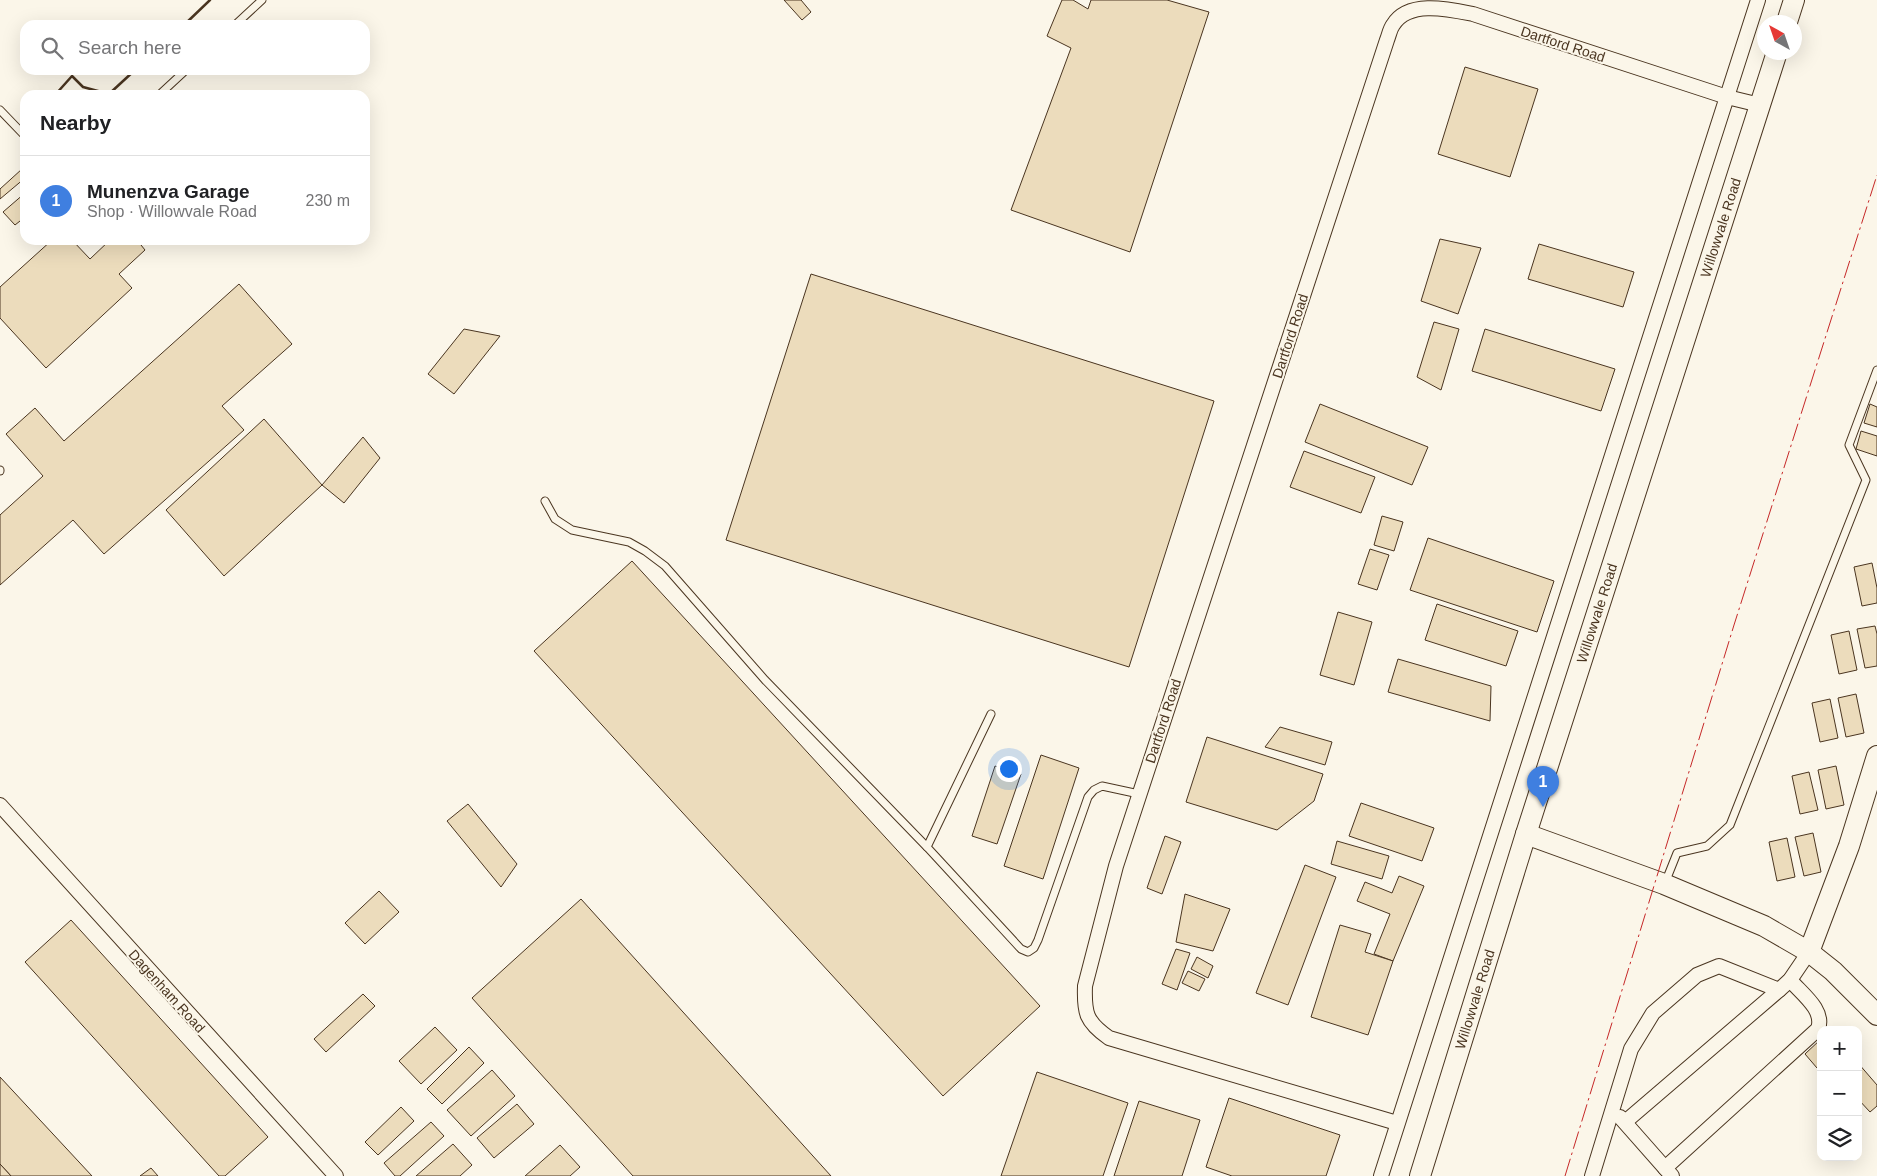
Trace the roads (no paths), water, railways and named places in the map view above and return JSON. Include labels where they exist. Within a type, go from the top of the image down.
[{"type":"main road","points":[[1789,15],[1794,0]]},
{"type":"main road","name":"Willowvale Road","points":[[1420,1176],[1526,834],[1774,60]]},
{"type":"main road","points":[[1809,952],[1849,846],[1877,756]]},
{"type":"main road","points":[[1526,834],[1664,884],[1764,926],[1809,952],[1833,971],[1877,1015]]},
{"type":"street","points":[[1381,1176],[1758,0]]},
{"type":"street","name":"Dartford Road","points":[[1397,1123],[1109,1038],[1097,1030],[1089,1019],[1084,1006],[1085,986],[1116,866],[1393,24],[1401,15],[1416,7],[1441,8],[1473,14],[1727,97],[1760,106]]},
{"type":"street","name":"Dagenham Road","points":[[0,805],[336,1176]]},
{"type":"street","points":[[1625,1122],[1790,980],[1809,952]]},
{"type":"street","points":[[1592,1176],[1614,1110],[1631,1049],[1653,1013],[1697,975],[1719,966],[1779,990]]},
{"type":"street","points":[[1614,1110],[1669,1172],[1818,1029],[1820,1016],[1790,980]]},
{"type":"lane","points":[[240,20],[262,0]]},
{"type":"lane","points":[[164,90],[181,75]]},
{"type":"lane","points":[[0,110],[20,131]]},
{"type":"lane","points":[[1664,884],[1677,853],[1707,846],[1730,825],[1866,480],[1849,445],[1877,370]]},
{"type":"lane","points":[[545,501],[555,519],[572,530],[629,542],[646,550],[664,566],[765,680],[927,847],[1021,949],[1028,952],[1034,948],[1038,940],[1088,797],[1094,790],[1102,786],[1139,794]]},
{"type":"lane","points":[[927,847],[991,714]]},
{"type":"place","name":"Munenzva Garage","points":[[1543,807]]}]
